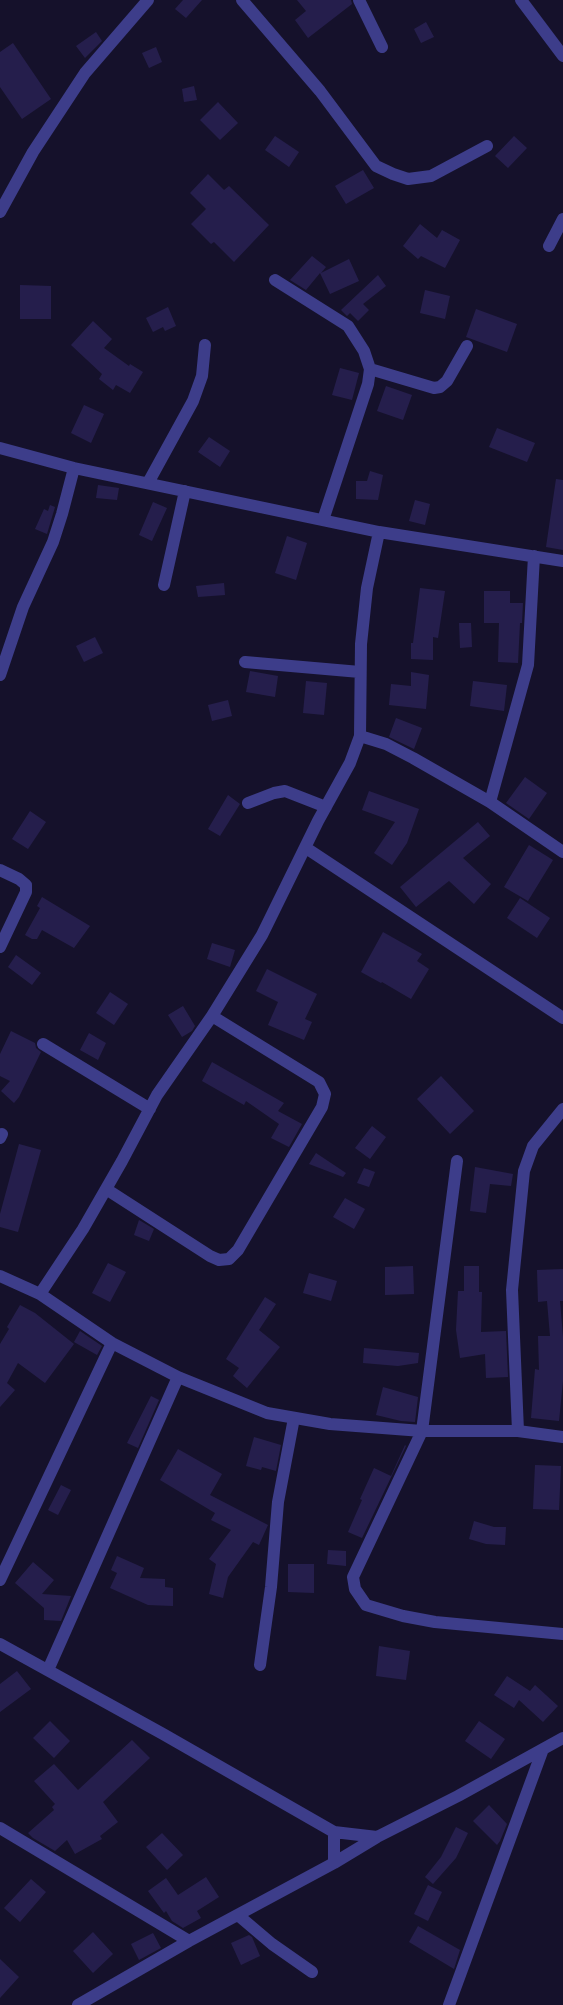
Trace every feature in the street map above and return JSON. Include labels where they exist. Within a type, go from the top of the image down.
[{"type":"street","points":[[0,212],[3,196],[86,73],[148,0]]},
{"type":"street","points":[[242,0],[320,91],[376,166],[408,179],[431,176],[487,146]]},
{"type":"street","points":[[359,0],[382,47]]},
{"type":"street","points":[[522,0],[563,56]]},
{"type":"street","points":[[548,246],[563,219]]},
{"type":"street","points":[[275,280],[348,326],[364,351],[370,369],[368,384],[323,520]]},
{"type":"street","points":[[148,483],[193,401],[202,376],[205,345]]},
{"type":"street","points":[[370,369],[434,388],[440,387],[447,381],[467,346]]},
{"type":"street","points":[[0,448],[74,468],[379,532],[563,561]]},
{"type":"street","points":[[0,675],[23,607],[53,542],[74,468]]},
{"type":"street","points":[[164,585],[185,491]]},
{"type":"street","points":[[40,1294],[83,1229],[157,1095],[212,1016],[262,935],[350,763],[360,736],[361,644],[367,588],[379,532]]},
{"type":"street","points":[[490,802],[528,665],[534,556]]},
{"type":"street","points":[[245,662],[360,672]]},
{"type":"street","points":[[360,736],[386,744],[413,758],[490,802],[563,852]]},
{"type":"street","points":[[248,802],[286,791],[326,807]]},
{"type":"street","points":[[306,848],[563,1018]]},
{"type":"street","points":[[0,870],[26,885],[26,892],[0,947]]},
{"type":"street","points":[[106,1189],[210,1256],[219,1260],[229,1259],[238,1250],[322,1107],[325,1094],[319,1082],[212,1016]]},
{"type":"street","points":[[43,1044],[150,1109]]},
{"type":"street","points":[[518,1430],[512,1290],[524,1170],[533,1146],[563,1109]]},
{"type":"street","points":[[457,1161],[422,1431],[353,1577],[355,1588],[360,1598],[373,1608],[435,1622],[563,1634]]},
{"type":"street","points":[[0,1276],[40,1294],[112,1342],[178,1377],[267,1412],[330,1424],[422,1431],[518,1430],[563,1437]]},
{"type":"street","points":[[0,1580],[112,1342]]},
{"type":"street","points":[[48,1670],[178,1377]]},
{"type":"street","points":[[260,1665],[271,1587],[278,1502],[294,1418]]},
{"type":"street","points":[[0,1644],[334,1832],[377,1837]]},
{"type":"street","points":[[78,2005],[334,1863],[377,1837],[458,1796],[563,1738]]},
{"type":"street","points":[[449,2005],[543,1749]]},
{"type":"street","points":[[0,1828],[189,1942]]},
{"type":"street","points":[[334,1832],[334,1863]]},
{"type":"street","points":[[239,1916],[272,1944],[312,1972]]},
{"type":"building","points":[[183,0],[202,0],[186,18],[175,9]]},
{"type":"building","points":[[297,0],[351,0],[352,4],[308,38],[295,20],[306,11]]},
{"type":"building","points":[[426,22],[434,37],[421,43],[414,29]]},
{"type":"building","points":[[96,32],[102,41],[85,58],[76,46]]},
{"type":"building","points":[[13,43],[51,99],[22,119],[0,87],[0,52]]},
{"type":"building","points":[[156,47],[162,62],[149,68],[142,53]]},
{"type":"building","points":[[194,86],[197,100],[184,102],[182,89]]},
{"type":"building","points":[[218,102],[238,123],[220,140],[200,120]]},
{"type":"building","points":[[275,136],[299,152],[289,167],[265,150]]},
{"type":"building","points":[[514,136],[527,148],[508,168],[495,156]]},
{"type":"building","points":[[363,170],[374,188],[346,204],[335,186]]},
{"type":"building","points":[[208,174],[224,190],[229,186],[269,225],[234,262],[214,242],[211,244],[191,224],[206,209],[190,193]]},
{"type":"building","points":[[420,224],[437,238],[442,230],[460,240],[445,268],[421,256],[418,259],[403,246]]},
{"type":"building","points":[[312,256],[326,267],[321,273],[349,259],[359,281],[330,294],[320,273],[306,290],[290,280]]},
{"type":"building","points":[[378,275],[386,286],[363,304],[369,310],[358,321],[350,313],[347,316],[341,310]]},
{"type":"building","points":[[20,285],[51,286],[51,319],[20,319]]},
{"type":"building","points":[[425,290],[450,296],[445,319],[420,313]]},
{"type":"building","points":[[168,307],[176,326],[165,331],[163,327],[153,332],[146,318]]},
{"type":"building","points":[[476,309],[517,324],[507,352],[466,337]]},
{"type":"building","points":[[93,321],[112,339],[104,348],[129,366],[130,364],[143,372],[130,393],[116,385],[113,390],[99,379],[102,374],[71,345]]},
{"type":"building","points":[[340,368],[359,373],[352,400],[332,395]]},
{"type":"building","points":[[386,386],[412,395],[403,420],[377,411]]},
{"type":"building","points":[[84,405],[104,414],[91,443],[71,433]]},
{"type":"building","points":[[497,428],[535,443],[527,462],[489,447]]},
{"type":"building","points":[[209,437],[230,451],[220,467],[198,452]]},
{"type":"building","points":[[370,471],[383,475],[378,500],[356,499],[356,481],[367,481]]},
{"type":"building","points":[[556,479],[563,480],[563,550],[546,547]]},
{"type":"building","points":[[98,485],[119,488],[117,500],[96,498]]},
{"type":"building","points":[[415,500],[430,504],[425,525],[409,521]]},
{"type":"building","points":[[153,502],[167,508],[152,541],[139,535]]},
{"type":"building","points":[[50,505],[55,507],[47,534],[35,529],[44,509],[48,511]]},
{"type":"building","points":[[287,536],[307,543],[296,580],[275,573]]},
{"type":"building","points":[[224,583],[225,595],[198,597],[196,586]]},
{"type":"building","points":[[420,588],[445,591],[438,638],[433,637],[433,660],[411,659],[411,643],[413,643]]},
{"type":"building","points":[[484,591],[510,591],[510,603],[523,603],[518,663],[498,662],[499,623],[484,623]]},
{"type":"building","points":[[459,623],[471,623],[472,647],[460,648]]},
{"type":"building","points":[[95,637],[103,653],[84,662],[76,646]]},
{"type":"building","points":[[250,671],[278,676],[275,697],[246,692]]},
{"type":"building","points":[[411,672],[429,675],[426,709],[389,705],[391,684],[411,686]]},
{"type":"building","points":[[306,681],[327,683],[324,715],[303,713]]},
{"type":"building","points":[[473,681],[507,685],[504,711],[470,706]]},
{"type":"building","points":[[228,700],[232,716],[212,721],[208,705]]},
{"type":"building","points":[[396,718],[422,728],[414,749],[389,737]]},
{"type":"building","points":[[525,777],[547,793],[529,819],[506,803]]},
{"type":"building","points":[[369,791],[419,809],[407,843],[392,865],[374,853],[395,822],[362,810]]},
{"type":"building","points":[[228,795],[240,804],[220,836],[208,829]]},
{"type":"building","points":[[30,811],[46,822],[28,849],[12,839]]},
{"type":"building","points":[[478,822],[490,836],[463,858],[491,884],[474,904],[449,881],[416,907],[400,887]]},
{"type":"building","points":[[529,845],[553,860],[528,901],[504,887]]},
{"type":"building","points":[[42,897],[90,926],[74,948],[42,930],[37,939],[32,939],[25,935],[40,908],[37,906]]},
{"type":"building","points":[[520,898],[550,918],[537,938],[507,918]]},
{"type":"building","points":[[383,932],[422,954],[417,961],[429,969],[411,999],[361,972]]},
{"type":"building","points":[[212,943],[235,950],[230,967],[207,959]]},
{"type":"building","points":[[16,955],[41,973],[32,985],[8,967]]},
{"type":"building","points":[[267,969],[317,994],[305,1019],[312,1022],[304,1040],[268,1025],[278,1002],[256,991]]},
{"type":"building","points":[[110,992],[128,1004],[114,1025],[96,1013]]},
{"type":"building","points":[[183,1006],[195,1026],[192,1031],[182,1037],[168,1015]]},
{"type":"building","points":[[11,1031],[35,1043],[36,1048],[41,1052],[19,1097],[14,1103],[1,1091],[10,1081],[0,1076],[0,1054]]},
{"type":"building","points":[[89,1033],[106,1043],[98,1060],[80,1050]]},
{"type":"building","points":[[212,1062],[284,1103],[278,1111],[302,1124],[289,1147],[271,1138],[279,1124],[246,1101],[244,1105],[202,1081]]},
{"type":"building","points":[[441,1076],[474,1111],[450,1134],[417,1099]]},
{"type":"building","points":[[372,1126],[386,1137],[370,1159],[355,1148]]},
{"type":"building","points":[[19,1144],[41,1150],[18,1232],[0,1227],[0,1214]]},
{"type":"building","points":[[316,1153],[346,1173],[343,1177],[309,1164]]},
{"type":"building","points":[[475,1167],[513,1174],[511,1186],[490,1184],[486,1213],[470,1211]]},
{"type":"building","points":[[364,1168],[375,1172],[369,1187],[357,1183]]},
{"type":"building","points":[[345,1198],[365,1209],[354,1229],[333,1217]]},
{"type":"building","points":[[139,1220],[154,1229],[149,1241],[134,1235]]},
{"type":"building","points":[[108,1263],[126,1272],[110,1302],[92,1293]]},
{"type":"building","points":[[413,1266],[414,1294],[385,1295],[385,1267]]},
{"type":"building","points":[[464,1266],[479,1266],[479,1292],[482,1292],[481,1332],[506,1331],[508,1377],[486,1378],[485,1354],[460,1358],[456,1330],[458,1291],[464,1291]]},
{"type":"building","points":[[563,1269],[563,1301],[560,1301],[563,1337],[563,1381],[559,1421],[531,1418],[535,1369],[539,1370],[538,1336],[550,1336],[547,1301],[538,1302],[537,1270]]},
{"type":"building","points":[[309,1273],[337,1281],[331,1301],[303,1293]]},
{"type":"building","points":[[265,1297],[276,1304],[259,1330],[280,1347],[247,1388],[233,1376],[239,1368],[226,1359]]},
{"type":"building","points":[[20,1305],[35,1313],[74,1344],[45,1383],[18,1363],[7,1383],[15,1390],[0,1407],[0,1344],[9,1329],[7,1327]]},
{"type":"building","points":[[80,1331],[102,1346],[97,1355],[74,1342]]},
{"type":"building","points":[[364,1348],[419,1353],[418,1363],[398,1366],[363,1363]]},
{"type":"building","points":[[383,1387],[418,1397],[415,1422],[376,1415]]},
{"type":"building","points":[[151,1396],[159,1400],[138,1448],[127,1443]]},
{"type":"building","points":[[254,1437],[281,1445],[276,1471],[262,1467],[261,1470],[246,1466]]},
{"type":"building","points":[[406,1446],[362,1538],[348,1532],[374,1468],[391,1476]]},
{"type":"building","points":[[178,1449],[222,1474],[210,1495],[268,1525],[259,1545],[253,1542],[228,1577],[223,1598],[209,1594],[216,1564],[209,1559],[231,1530],[211,1520],[215,1513],[160,1480]]},
{"type":"building","points":[[535,1465],[561,1466],[559,1510],[533,1509]]},
{"type":"building","points":[[61,1485],[71,1490],[58,1515],[48,1510]]},
{"type":"building","points":[[474,1521],[494,1527],[506,1527],[505,1545],[486,1544],[469,1539]]},
{"type":"building","points":[[328,1550],[346,1551],[346,1566],[327,1564]]},
{"type":"building","points":[[117,1556],[144,1568],[140,1578],[165,1579],[165,1587],[173,1588],[173,1606],[148,1605],[110,1588],[117,1573],[111,1570]]},
{"type":"building","points":[[33,1562],[54,1580],[42,1594],[71,1596],[61,1621],[44,1620],[44,1608],[15,1583]]},
{"type":"building","points":[[288,1564],[314,1564],[314,1593],[288,1592]]},
{"type":"building","points":[[379,1646],[410,1651],[406,1680],[376,1676]]},
{"type":"building","points":[[17,1671],[31,1689],[0,1712],[0,1684]]},
{"type":"building","points":[[507,1676],[530,1691],[535,1685],[558,1706],[543,1722],[519,1700],[514,1708],[494,1695]]},
{"type":"building","points":[[50,1721],[70,1741],[54,1758],[33,1738]]},
{"type":"building","points":[[479,1721],[505,1739],[491,1759],[465,1741]]},
{"type":"building","points":[[132,1740],[150,1758],[103,1802],[118,1822],[100,1836],[102,1839],[75,1854],[67,1840],[55,1851],[28,1833],[54,1810],[52,1807],[55,1804],[34,1781],[54,1764],[78,1790]]},
{"type":"building","points":[[489,1805],[507,1824],[497,1845],[473,1821]]},
{"type":"building","points":[[456,1827],[468,1833],[456,1858],[433,1884],[425,1877],[441,1857]]},
{"type":"building","points":[[162,1833],[183,1855],[167,1870],[146,1847]]},
{"type":"building","points":[[206,1877],[219,1897],[197,1911],[201,1918],[183,1928],[172,1921],[166,1911],[164,1913],[148,1891],[166,1878],[178,1895]]},
{"type":"building","points":[[31,1879],[46,1892],[20,1922],[4,1908]]},
{"type":"building","points":[[428,1885],[442,1892],[428,1921],[414,1914]]},
{"type":"building","points":[[418,1926],[460,1950],[454,1969],[409,1942]]},
{"type":"building","points":[[93,1932],[113,1954],[93,1973],[73,1951]]},
{"type":"building","points":[[153,1933],[161,1948],[139,1960],[131,1944]]},
{"type":"building","points":[[249,1935],[252,1937],[260,1956],[241,1965],[231,1943]]},
{"type":"building","points":[[0,1959],[19,1977],[0,1998]]}]
